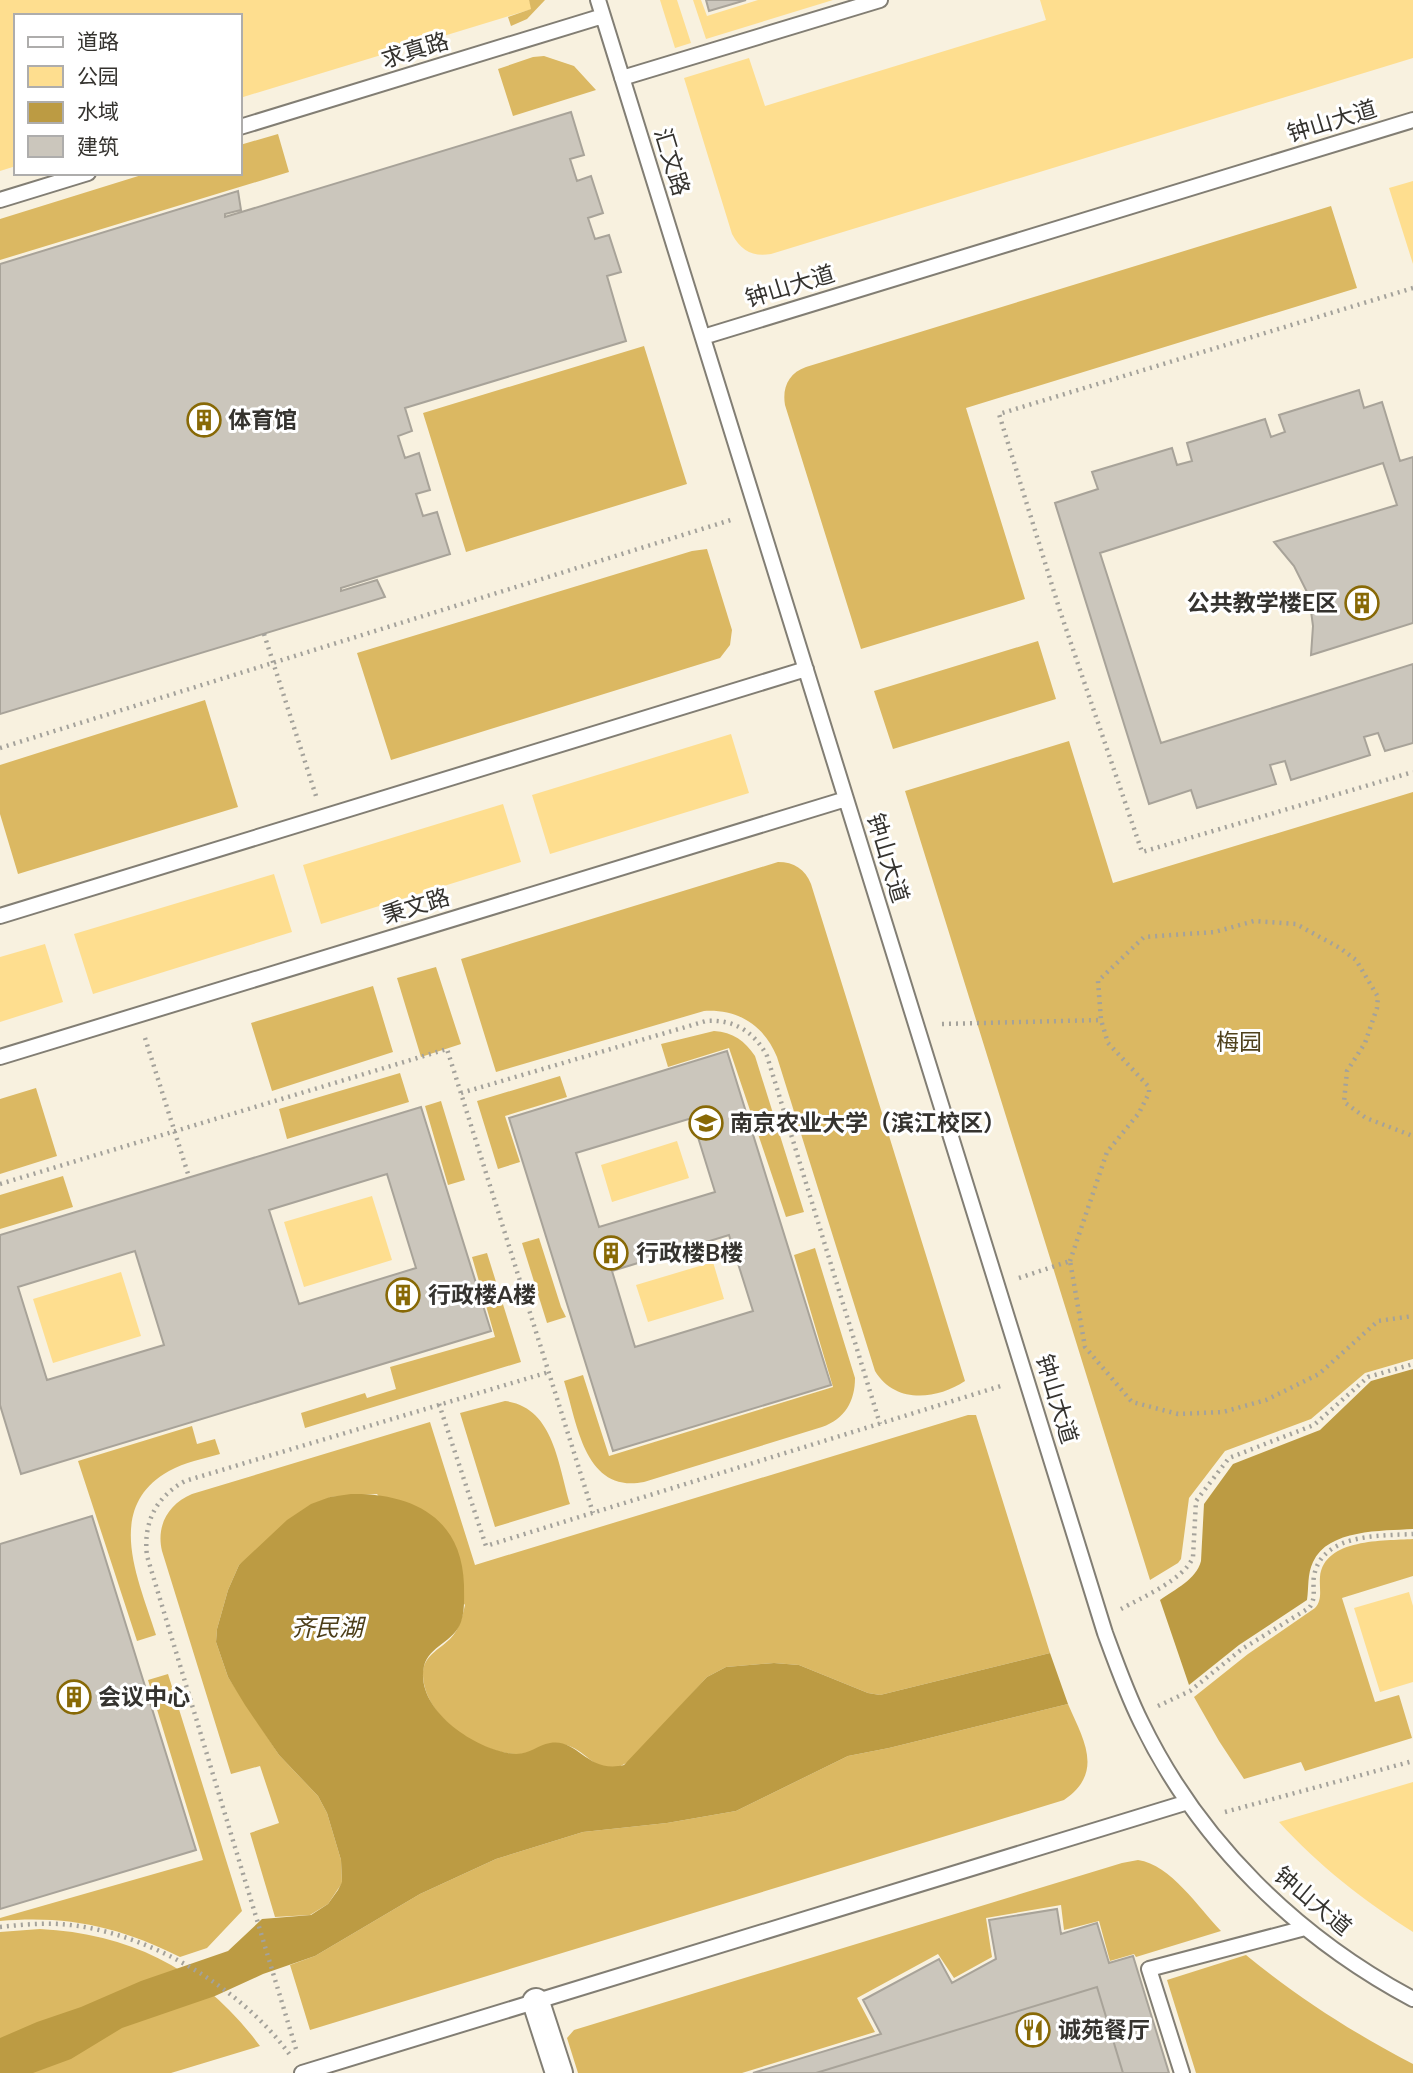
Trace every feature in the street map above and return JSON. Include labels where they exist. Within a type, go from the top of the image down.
[{"type":"street","points":[[536,2002],[559,2073]]},
{"type":"lane","name":"汇文路","points":[[598,0],[703,337]]},
{"type":"lane","points":[[622,78],[880,0]]},
{"type":"lane","name":"求真路","points":[[242,126],[603,16]]},
{"type":"lane","name":"钟山大道","points":[[1413,120],[703,337],[1101,1620],[1122,1679],[1164,1765],[1200,1819],[1252,1880],[1305,1928],[1364,1970],[1413,1999]]},
{"type":"lane","points":[[0,200],[81,175]]},
{"type":"lane","points":[[0,916],[806,669]]},
{"type":"lane","name":"秉文路","points":[[0,1057],[846,799]]},
{"type":"lane","points":[[303,2073],[1188,1802]]},
{"type":"lane","points":[[1182,2073],[1149,1969],[1305,1928]]},
{"type":"path","points":[[1413,288],[999,414],[1060,611],[1142,852],[1413,772]]},
{"type":"path","points":[[0,748],[759,512]]},
{"type":"path","points":[[264,634],[323,818]]},
{"type":"path","points":[[1413,1136],[1366,1118],[1344,1102],[1347,1071],[1365,1043],[1377,1009],[1378,997],[1356,960],[1296,924],[1254,921],[1215,932],[1144,937],[1101,975],[1098,981],[1101,1020],[1108,1044],[1149,1087],[1149,1093],[1139,1112],[1107,1152],[1070,1261],[1085,1347],[1132,1402],[1178,1414],[1223,1412],[1266,1400],[1319,1374],[1378,1321],[1413,1316]]},
{"type":"path","points":[[137,1014],[189,1178]]},
{"type":"path","points":[[917,1025],[1101,1020]]},
{"type":"path","points":[[461,1093],[706,1021],[724,1021],[750,1034],[767,1056],[880,1424]]},
{"type":"path","points":[[0,1184],[447,1049],[593,1513]]},
{"type":"path","points":[[997,1285],[1070,1261]]},
{"type":"path","points":[[1101,1620],[1154,1591],[1191,1564],[1196,1501],[1229,1458],[1314,1425],[1368,1377],[1413,1364]]},
{"type":"path","points":[[303,2073],[146,1556],[148,1522],[166,1493],[185,1481],[549,1372]]},
{"type":"path","points":[[439,1404],[485,1546],[1026,1378]]},
{"type":"path","points":[[1137,1714],[1190,1691],[1242,1649],[1308,1608],[1313,1602],[1314,1576],[1318,1565],[1330,1549],[1362,1537],[1413,1534]]},
{"type":"path","points":[[1200,1819],[1413,1761]]},
{"type":"path","points":[[0,1927],[60,1924],[121,1936],[151,1948],[212,1980],[238,2000],[284,2046],[303,2073]]},
{"type":"shaded area","name":"南京农业大学（滨江校区）","points":[[0,0],[1413,0],[1413,2073],[0,2073]]},
{"type":"green space","points":[[0,0],[529,0],[532,9],[242,97],[242,14],[14,14],[14,167],[0,171]]},
{"type":"green space","points":[[529,0],[545,0],[527,19],[511,26],[508,17],[531,9]]},
{"type":"green space","points":[[660,0],[677,0],[691,43],[675,48]]},
{"type":"green space","points":[[693,0],[701,0],[707,16],[758,0],[833,0],[706,39]]},
{"type":"green space","points":[[1040,0],[1413,0],[1413,58],[771,254],[759,255],[739,245],[732,234],[684,78],[749,58],[765,106],[1046,20]]},
{"type":"green space","points":[[544,56],[574,66],[596,90],[513,116],[498,69]]},
{"type":"green space","points":[[278,134],[289,172],[0,260],[0,219],[142,175],[242,175],[242,144]]},
{"type":"green space","points":[[1413,181],[1413,264],[1389,188]]},
{"type":"green space","points":[[1331,206],[1357,288],[966,408],[1025,599],[861,649],[785,405],[786,387],[795,373],[806,367]]},
{"type":"green space","points":[[644,346],[687,484],[466,552],[423,413]]},
{"type":"green space","points":[[707,549],[732,630],[730,645],[720,658],[391,760],[357,653],[692,551]]},
{"type":"green space","points":[[1038,641],[1056,699],[893,749],[874,691]]},
{"type":"green space","points":[[205,700],[238,807],[18,874],[0,814],[0,765]]},
{"type":"green space","points":[[731,734],[749,793],[550,854],[532,795]]},
{"type":"green space","name":"梅园","points":[[1069,741],[1113,883],[1413,792],[1413,1359],[1365,1373],[1311,1419],[1225,1451],[1189,1498],[1181,1559],[1150,1580],[905,791]]},
{"type":"green space","points":[[503,804],[521,862],[321,924],[303,865]]},
{"type":"green space","points":[[778,862],[798,867],[806,874],[811,884],[965,1381],[942,1392],[917,1396],[905,1394],[883,1382],[875,1371],[777,1057],[772,1046],[757,1028],[739,1016],[704,1011],[496,1072],[461,959]]},
{"type":"green space","points":[[274,874],[292,932],[93,994],[74,934]]},
{"type":"green space","points":[[45,944],[63,1002],[0,1022],[0,957]]},
{"type":"green space","points":[[436,967],[461,1044],[421,1057],[397,978]]},
{"type":"green space","points":[[373,986],[393,1052],[272,1091],[251,1023]]},
{"type":"green space","points":[[714,1031],[738,1038],[755,1056],[804,1212],[786,1217],[729,1048],[668,1067],[661,1044]]},
{"type":"green space","points":[[400,1073],[409,1102],[287,1139],[279,1109]]},
{"type":"green space","points":[[560,1076],[567,1097],[505,1116],[520,1162],[498,1169],[477,1101]]},
{"type":"green space","points":[[36,1088],[57,1156],[0,1174],[0,1099]]},
{"type":"green space","points":[[441,1101],[465,1180],[448,1185],[425,1106]]},
{"type":"green space","points":[[677,1141],[689,1178],[612,1202],[601,1165]]},
{"type":"green space","points":[[63,1176],[73,1207],[0,1229],[0,1195]]},
{"type":"green space","points":[[372,1196],[392,1260],[304,1287],[284,1222]]},
{"type":"green space","points":[[539,1238],[566,1317],[547,1323],[522,1243]]},
{"type":"green space","points":[[815,1248],[855,1378],[851,1402],[843,1414],[822,1427],[644,1482],[624,1483],[608,1477],[596,1466],[579,1434],[564,1381],[583,1375],[609,1456],[833,1387],[794,1255]]},
{"type":"green space","points":[[487,1253],[521,1362],[305,1428],[301,1413],[365,1393],[367,1398],[396,1389],[390,1367],[495,1337],[472,1257]]},
{"type":"green space","points":[[713,1262],[724,1299],[648,1322],[636,1285]]},
{"type":"green space","points":[[121,1272],[141,1336],[53,1363],[33,1299]]},
{"type":"green space","points":[[505,1401],[534,1414],[544,1426],[557,1456],[570,1504],[495,1527],[460,1413]]},
{"type":"green space","points":[[968,1415],[976,1415],[1050,1653],[880,1695],[868,1693],[799,1665],[774,1663],[726,1667],[707,1677],[632,1759],[612,1768],[596,1764],[566,1745],[550,1744],[523,1754],[500,1752],[470,1739],[443,1718],[426,1691],[423,1669],[432,1654],[456,1632],[465,1605],[377,1494],[330,1497],[239,1565],[228,1590],[217,1629],[216,1642],[228,1677],[279,1755],[318,1796],[327,1813],[341,1860],[342,1883],[328,1904],[310,1915],[275,1917],[250,1833],[279,1823],[260,1766],[231,1774],[162,1551],[161,1533],[166,1517],[184,1498],[430,1422],[475,1565]]},
{"type":"green space","points":[[192,1426],[197,1444],[215,1439],[220,1454],[175,1468],[149,1486],[137,1505],[131,1525],[135,1569],[156,1635],[137,1641],[78,1461]]},
{"type":"green space","points":[[1413,1539],[1413,1576],[1342,1598],[1375,1702],[1399,1695],[1412,1738],[1305,1771],[1301,1762],[1244,1779],[1194,1697],[1248,1654],[1315,1608],[1320,1597],[1320,1577],[1324,1564],[1332,1555],[1357,1544]]},
{"type":"green space","points":[[1409,1592],[1413,1606],[1413,1682],[1380,1692],[1354,1608]]},
{"type":"green space","points":[[168,1674],[242,1911],[207,1948],[180,1957],[136,1938],[93,1926],[48,1920],[0,1921],[0,1918],[203,1860],[148,1680]]},
{"type":"green space","points":[[1068,1704],[1084,1742],[1087,1767],[1077,1789],[1064,1800],[310,2030],[290,1965],[315,1956],[420,1894],[496,1859],[583,1832],[667,1823],[736,1811],[848,1756]]},
{"type":"green space","points":[[1413,1782],[1413,1932],[1342,1882],[1279,1822]]},
{"type":"green space","points":[[1138,1860],[1173,1878],[1221,1931],[1136,1957],[1134,1954],[1110,1961],[1099,1921],[1064,1930],[1061,1905],[986,1918],[992,1957],[954,1978],[938,1954],[857,1998],[875,2032],[742,2073],[578,2073],[567,2038],[574,2030]]},
{"type":"green space","points":[[40,1929],[74,1932],[106,1939],[136,1948],[164,1961],[191,1977],[215,1997],[260,2046],[171,2073],[0,2073],[0,1932]]},
{"type":"green space","points":[[1246,1955],[1327,2014],[1413,2064],[1413,2073],[1196,2073],[1167,1980]]},
{"type":"water","points":[[1413,1369],[1413,1529],[1357,1534],[1331,1543],[1320,1551],[1313,1562],[1307,1600],[1239,1645],[1189,1685],[1160,1600],[1184,1584],[1198,1568],[1201,1561],[1204,1504],[1233,1464],[1320,1430],[1371,1381]]},
{"type":"water","name":"齐民湖","points":[[351,1494],[394,1498],[413,1504],[443,1526],[454,1542],[461,1562],[464,1585],[461,1622],[458,1629],[427,1659],[424,1682],[429,1698],[452,1726],[484,1746],[501,1751],[521,1754],[546,1744],[560,1743],[601,1765],[624,1765],[707,1677],[726,1667],[774,1663],[799,1665],[868,1693],[880,1695],[1050,1653],[1068,1704],[848,1756],[736,1811],[667,1823],[583,1832],[496,1859],[420,1894],[315,1956],[263,1974],[215,1996],[122,2028],[71,2059],[33,2073],[0,2073],[0,2038],[141,1981],[228,1951],[262,1919],[311,1915],[328,1904],[338,1890],[342,1882],[341,1860],[327,1813],[318,1796],[279,1755],[245,1705],[228,1677],[216,1642],[228,1590],[239,1565],[287,1520],[311,1504],[330,1497]]},
{"type":"building","points":[[706,0],[746,0],[709,11]]},
{"type":"building","name":"体育馆","points":[[571,112],[584,155],[570,159],[577,181],[591,176],[603,213],[588,218],[595,239],[609,235],[621,272],[607,276],[626,341],[405,408],[412,431],[398,436],[405,458],[419,453],[430,490],[416,494],[423,516],[437,512],[450,554],[341,588],[341,591],[377,580],[385,597],[0,714],[0,264],[238,191],[241,210],[225,214],[225,217]]},
{"type":"building","name":"公共教学楼E区","points":[[1359,390],[1364,408],[1382,402],[1400,461],[1413,457],[1413,623],[1311,655],[1313,626],[1309,596],[1294,566],[1274,542],[1397,505],[1383,463],[1100,553],[1161,743],[1413,664],[1413,743],[1385,751],[1378,733],[1364,737],[1370,755],[1291,780],[1285,761],[1270,765],[1276,784],[1197,808],[1191,790],[1149,804],[1055,503],[1098,489],[1092,472],[1172,448],[1177,465],[1192,461],[1187,443],[1265,419],[1271,437],[1285,432],[1279,415]]},
{"type":"building","name":"行政楼B楼","points":[[727,1051],[831,1385],[613,1451],[509,1118]],"holes":[[[692,1118],[715,1192],[599,1227],[576,1153]],[[729,1235],[753,1311],[635,1347],[612,1271]]]},
{"type":"building","name":"行政楼A楼","points":[[421,1107],[491,1331],[21,1474],[0,1405],[0,1235]],"holes":[[[387,1174],[416,1268],[299,1304],[269,1210]],[[135,1251],[164,1345],[47,1380],[18,1287]]]},
{"type":"building","name":"会议中心","points":[[92,1516],[196,1850],[0,1909],[0,1544]]},
{"type":"building","points":[[1057,1909],[1061,1934],[1097,1923],[1109,1963],[1133,1956],[1169,2073],[1123,2073],[1097,1987],[816,2073],[753,2073],[881,2034],[863,2000],[939,1959],[952,1983],[996,1959],[989,1920]]},
{"type":"building","name":"诚苑餐厅","points":[[1097,1987],[1123,2073],[816,2073]]},
{"type":"place","name":"体育馆","points":[[204,420]]},
{"type":"place","name":"公共教学楼E区","points":[[1362,603]]},
{"type":"place","name":"南京农业大学（滨江校区）","points":[[706,1123]]},
{"type":"place","name":"行政楼B楼","points":[[611,1253]]},
{"type":"place","name":"行政楼A楼","points":[[403,1295]]},
{"type":"place","name":"会议中心","points":[[74,1697]]},
{"type":"place","name":"诚苑餐厅","points":[[1033,2030]]}]
